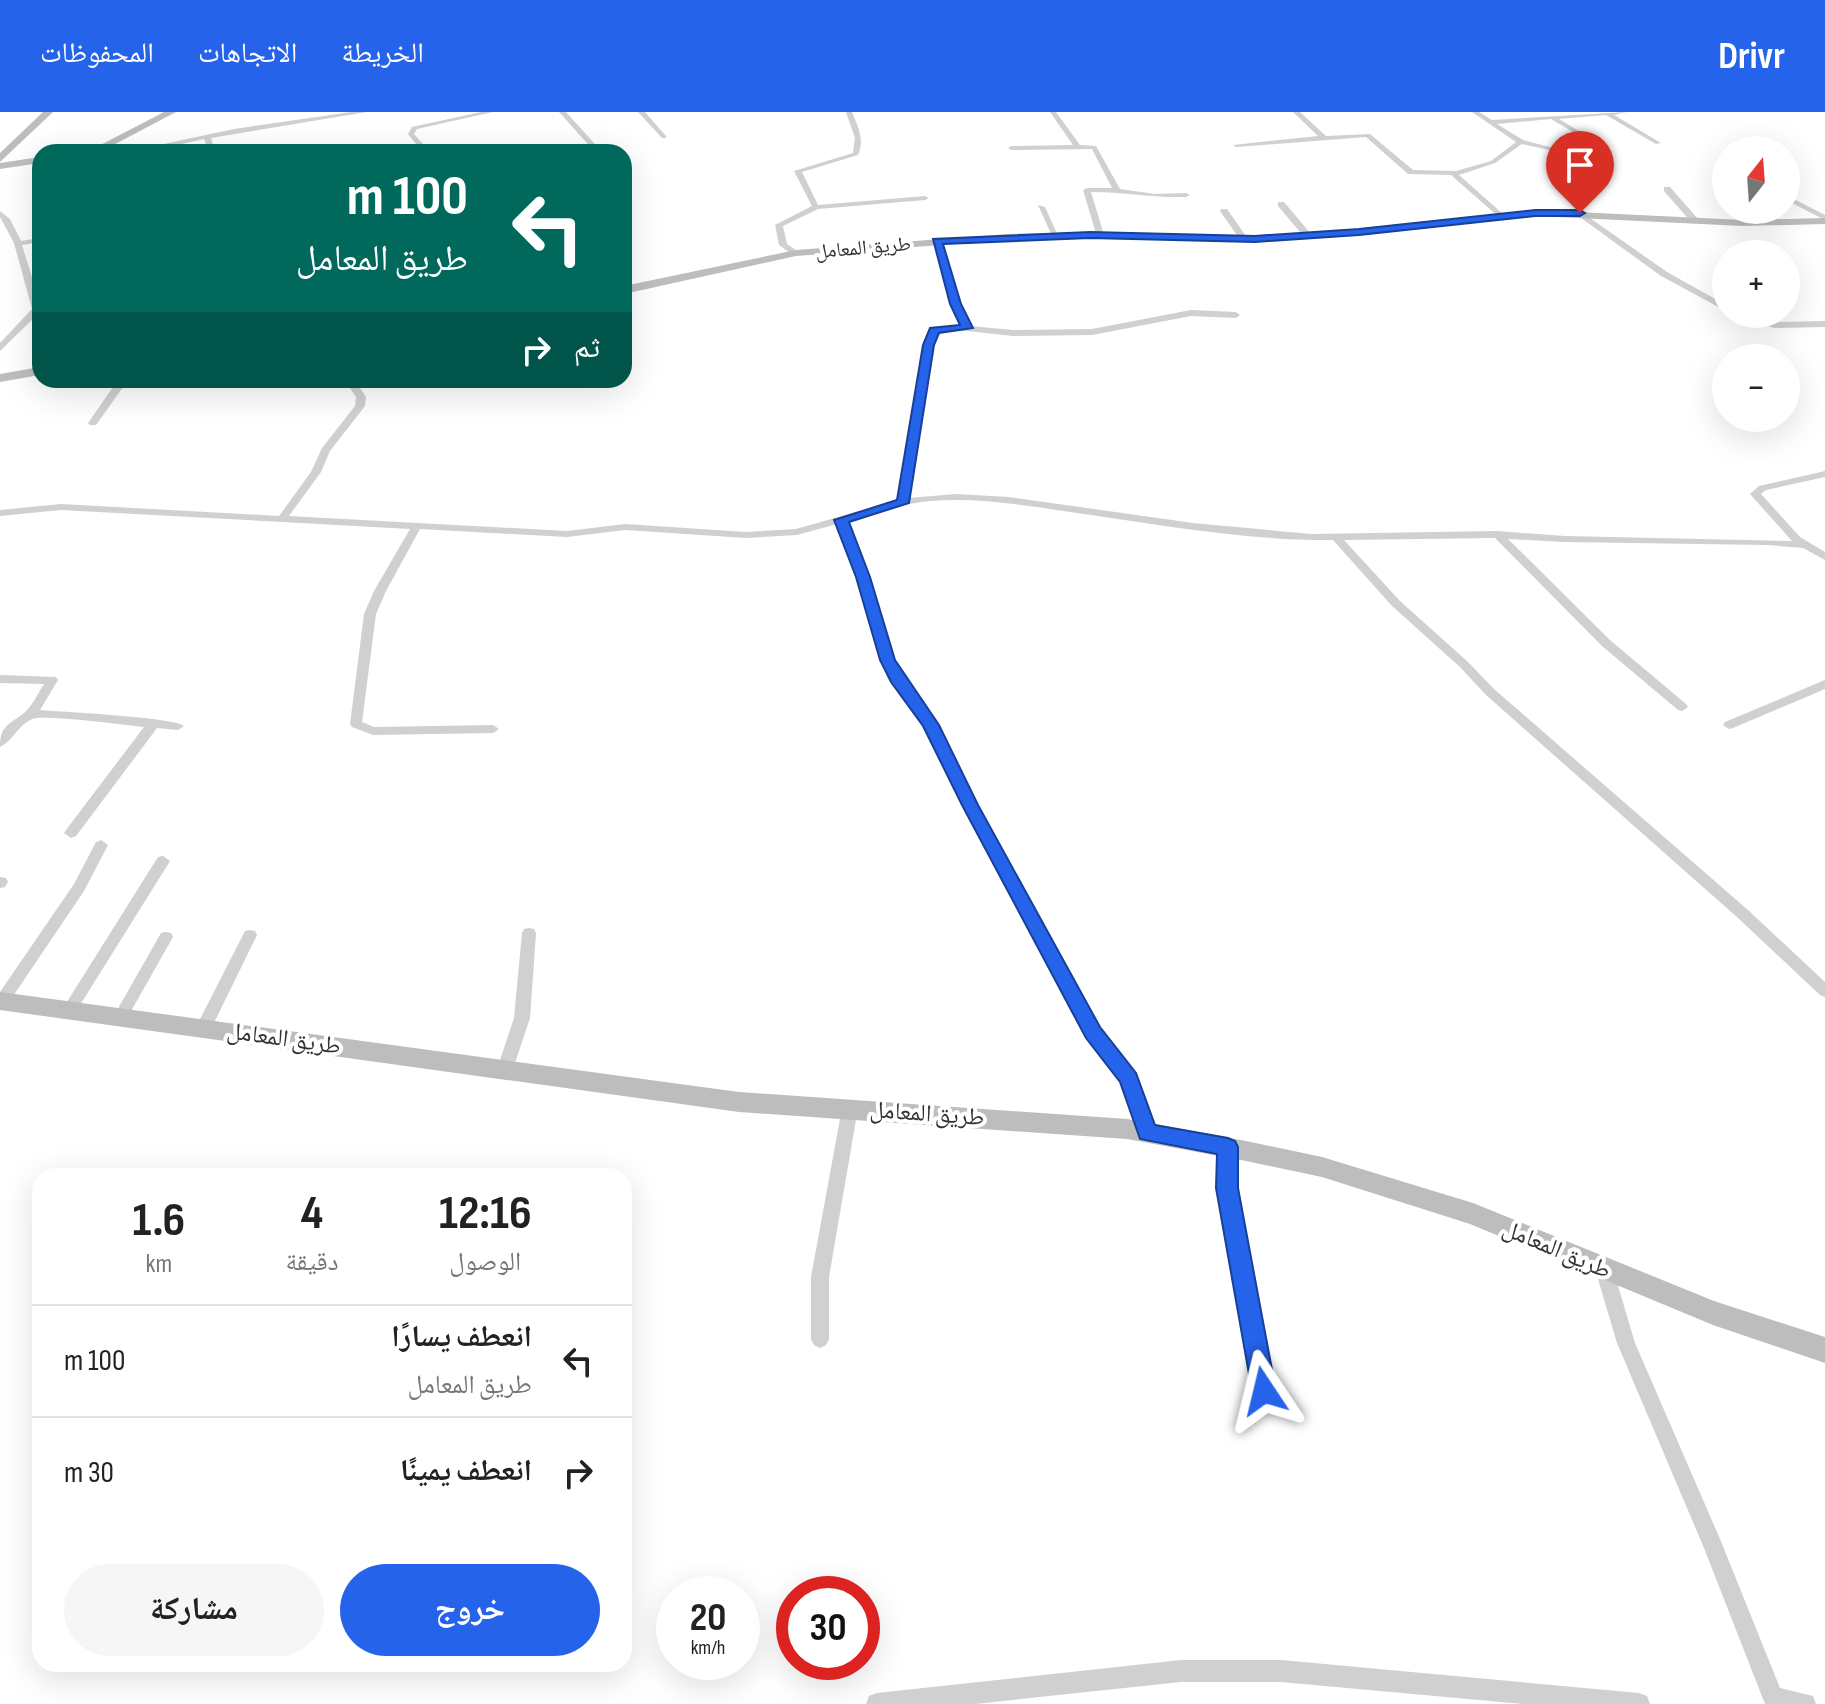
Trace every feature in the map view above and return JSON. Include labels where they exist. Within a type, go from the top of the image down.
[{"type":"main road","points":[[0,151],[39,112]]},
{"type":"main road","points":[[0,159],[48,112]]},
{"type":"main road","points":[[109,144],[171,112]]},
{"type":"main road","points":[[0,166],[32,161]]},
{"type":"main road","name":"طريق المعامل","points":[[632,288],[796,253],[937,241],[1100,235],[1244,239],[1308,236],[1500,216],[1580,213],[1695,221],[1825,220]]},
{"type":"main road","points":[[0,378],[32,372]]},
{"type":"main road","name":"طريق المعامل","points":[[1,1001],[739,1102],[1014,1119],[1148,1132],[1228,1147],[1322,1167],[1473,1214],[1713,1313],[1825,1350]]},
{"type":"street","points":[[173,144],[364,112]]},
{"type":"street","points":[[420,144],[411,134],[414,128],[490,112]]},
{"type":"street","points":[[562,112],[592,144]]},
{"type":"street","points":[[641,112],[664,137]]},
{"type":"street","points":[[816,207],[798,171],[856,154],[859,147],[858,126],[849,112]]},
{"type":"street","points":[[1053,112],[1078,147]]},
{"type":"street","points":[[1296,112],[1324,138]]},
{"type":"street","points":[[1475,112],[1521,142],[1554,149]]},
{"type":"street","points":[[1490,122],[1624,112]]},
{"type":"street","points":[[1608,114],[1658,143]]},
{"type":"street","points":[[1553,119],[1600,146]]},
{"type":"street","points":[[1236,145],[1368,135],[1411,172],[1455,173],[1493,162],[1521,142]]},
{"type":"street","points":[[207,137],[209,144]]},
{"type":"street","points":[[1011,148],[1094,147],[1116,190]]},
{"type":"street","points":[[1455,173],[1500,216]]},
{"type":"street","points":[[1667,189],[1695,221]]},
{"type":"street","points":[[1100,235],[1087,190],[1116,190],[1129,195],[1186,195]]},
{"type":"street","points":[[796,253],[783,245],[779,225],[816,207],[925,198]]},
{"type":"street","points":[[1281,204],[1308,236]]},
{"type":"street","points":[[1800,205],[1825,220]]},
{"type":"street","points":[[1041,207],[1056,236]]},
{"type":"street","points":[[1224,211],[1244,239]]},
{"type":"street","points":[[0,213],[7,219],[13,236],[20,243],[27,283],[32,293]]},
{"type":"street","points":[[1580,213],[1664,274],[1712,300]]},
{"type":"street","points":[[20,243],[32,241]]},
{"type":"street","points":[[937,241],[955,304],[967,328]]},
{"type":"street","points":[[903,503],[934,330],[967,328],[1013,333],[1092,332],[1191,313],[1236,315]]},
{"type":"street","points":[[0,348],[32,315]]},
{"type":"street","points":[[1800,324],[1825,324]]},
{"type":"street","points":[[93,423],[117,388]]},
{"type":"street","points":[[283,517],[316,472],[325,450],[360,406],[361,397],[355,388]]},
{"type":"street","points":[[1825,474],[1756,491],[1757,499],[1804,545],[1825,557]]},
{"type":"street","points":[[0,513],[61,507],[567,534],[647,527],[746,535],[797,532],[929,498],[1009,500],[1193,526],[1337,538],[1497,534],[1565,539],[1804,545]]},
{"type":"street","points":[[841,520],[896,679],[931,725],[970,805],[1093,1032],[1129,1079],[1148,1132]]},
{"type":"street","points":[[417,526],[370,614],[356,724],[373,731],[493,729]]},
{"type":"street","points":[[1497,534],[1606,643],[1682,707]]},
{"type":"street","points":[[1337,538],[1381,588],[1416,623],[1468,666],[1490,692],[1609,799],[1762,929],[1825,991]]},
{"type":"street","points":[[0,679],[52,680],[32,713],[14,725],[0,743]]},
{"type":"street","points":[[1729,725],[1825,684]]},
{"type":"street","points":[[32,713],[178,726]]},
{"type":"street","points":[[71,833],[154,723]]},
{"type":"street","points":[[1,1001],[79,887],[101,845]]},
{"type":"street","points":[[70,1009],[163,861]]},
{"type":"street","points":[[505,1069],[522,1018],[529,933]]},
{"type":"street","points":[[204,1027],[250,935]]},
{"type":"street","points":[[121,1016],[166,937]]},
{"type":"street","points":[[820,1339],[820,1277],[850,1108]]},
{"type":"street","points":[[1228,1147],[1227,1188],[1264,1391]]},
{"type":"street","points":[[1604,1269],[1626,1343],[1713,1546],[1774,1700],[1805,1704]]},
{"type":"street","points":[[877,1704],[1181,1671],[1281,1671],[1639,1704]]},
{"type":"route","points":[[1264,1391],[1227,1188],[1228,1147],[1148,1132],[1129,1079],[1093,1032],[970,805],[931,725],[896,679],[841,520],[903,503],[934,330],[967,328],[955,304],[937,241],[1090,235],[1255,239],[1359,232],[1535,213],[1580,213]]}]
